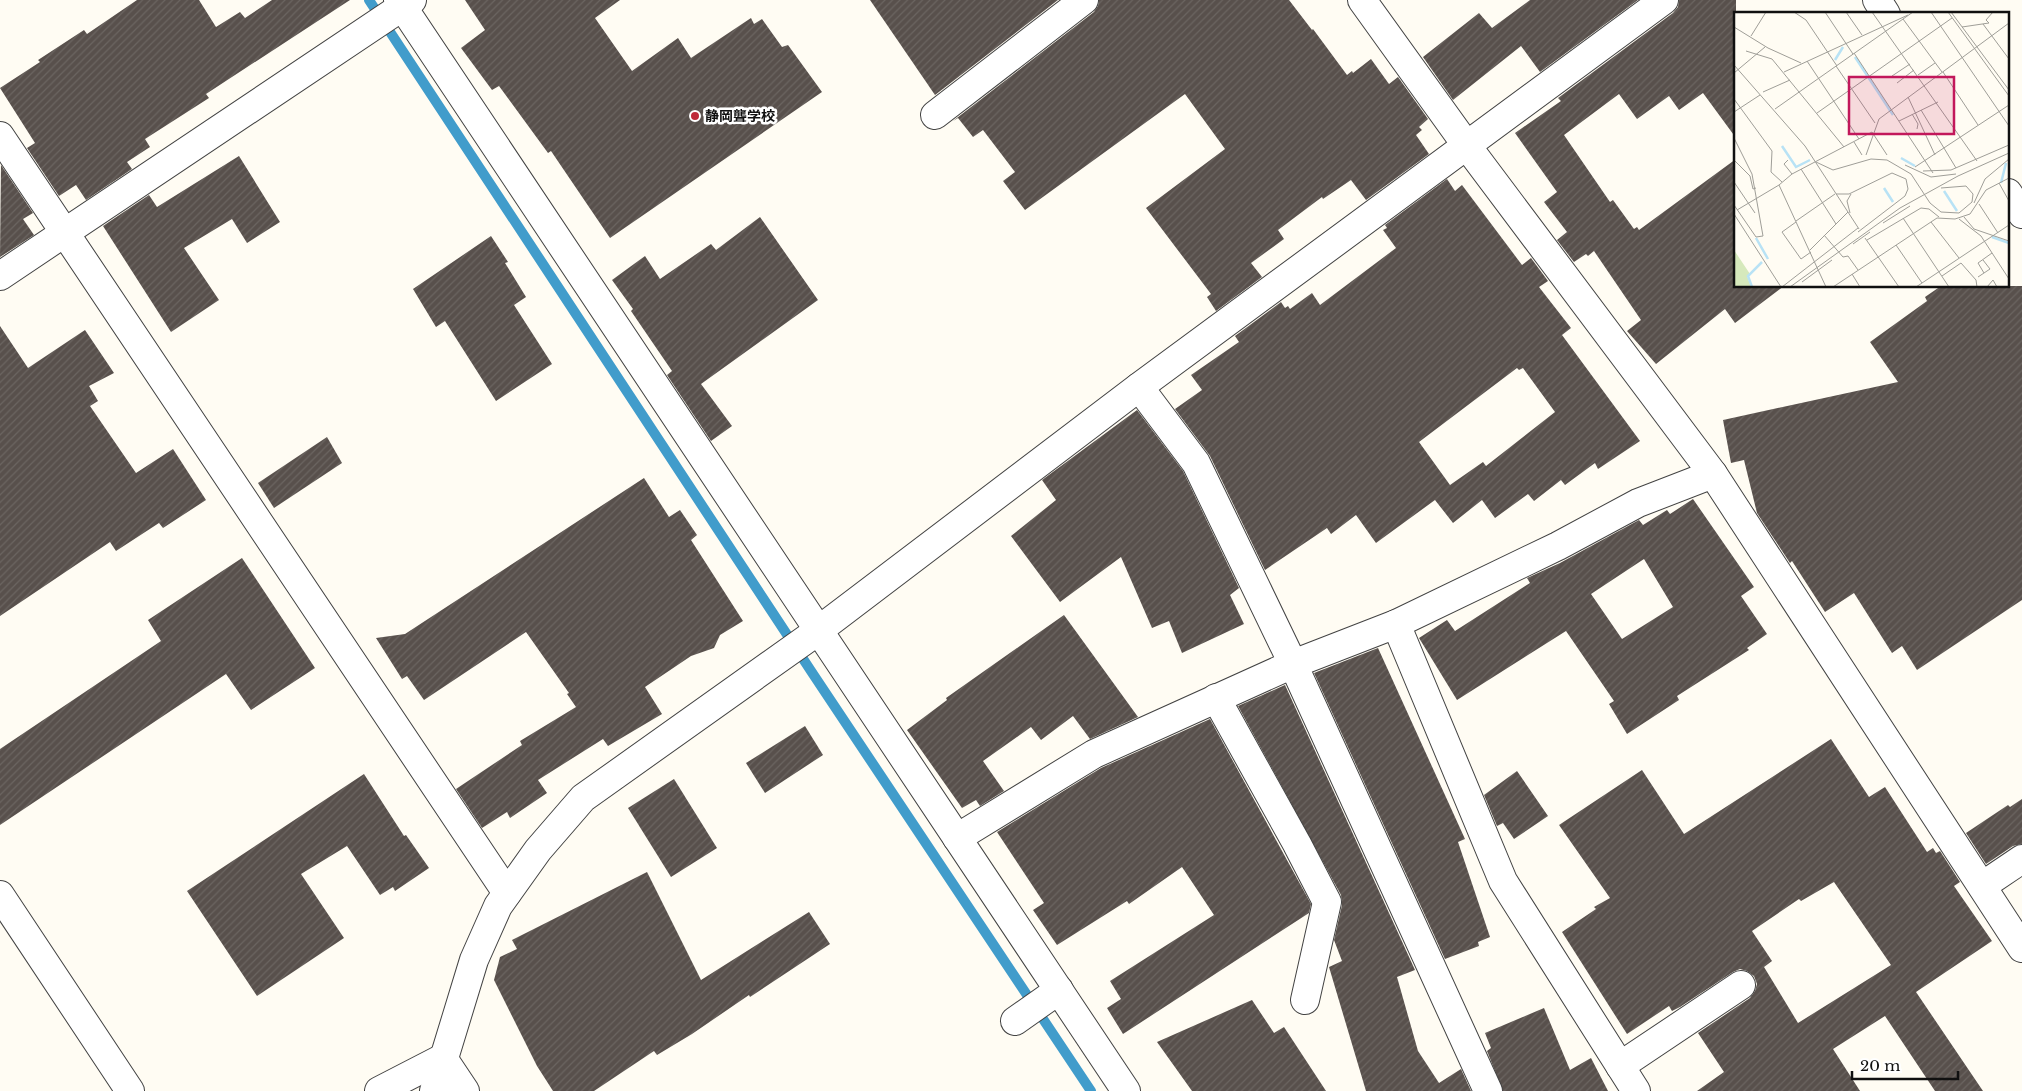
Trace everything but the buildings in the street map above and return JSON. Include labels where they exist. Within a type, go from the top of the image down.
[{"type":"street","points":[[935,114],[1084,0]]},
{"type":"street","points":[[1362,0],[1467,146],[1713,474],[2022,948]]},
{"type":"street","points":[[434,1091],[474,960],[498,906],[538,850],[583,798],[816,632],[1139,387],[1664,0]]},
{"type":"street","points":[[1877,0],[1885,12]]},
{"type":"street","points":[[0,276],[367,31],[403,4],[816,632],[957,838],[1055,993],[1126,1091]]},
{"type":"street","points":[[0,136],[507,893]]},
{"type":"street","points":[[2010,196],[2022,214]]},
{"type":"street","points":[[1139,387],[1196,463],[1293,664],[1488,1091]]},
{"type":"street","points":[[957,838],[1094,754],[1293,664],[1396,624],[1558,546],[1638,503],[1713,474]]},
{"type":"street","points":[[1396,624],[1504,881],[1636,1091]]},
{"type":"street","points":[[1216,698],[1327,902],[1306,1000]]},
{"type":"street","points":[[1982,886],[2022,859]]},
{"type":"street","points":[[0,895],[130,1091]]},
{"type":"street","points":[[1620,1066],[1741,985]]},
{"type":"street","points":[[1016,1021],[1055,993]]},
{"type":"street","points":[[378,1091],[443,1058]]},
{"type":"street","points":[[443,1058],[465,1091]]},
{"type":"waterway","points":[[369,0],[813,674],[1091,1091]]},
{"type":"place","name":"静岡聾学校","points":[[695,116]]}]
